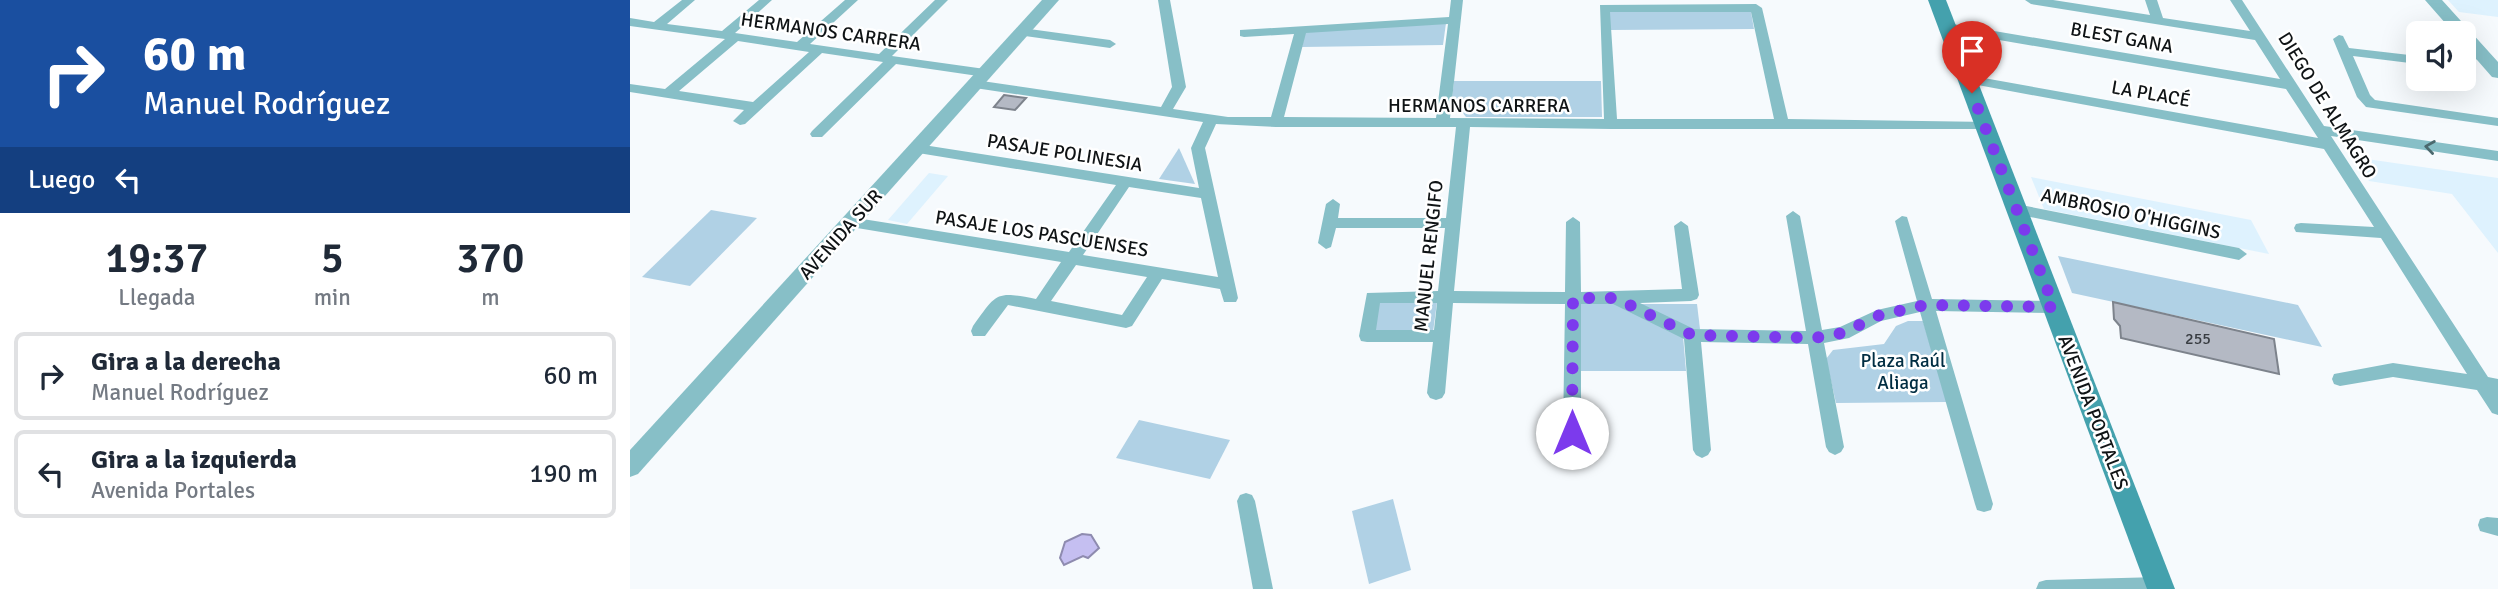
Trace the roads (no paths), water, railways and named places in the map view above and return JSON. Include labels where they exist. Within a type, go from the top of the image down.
[{"type":"main road","name":"AVENIDA PORTALES","points":[[1937,0],[2160,588]]},
{"type":"street","points":[[656,26],[689,0]]},
{"type":"street","points":[[668,93],[766,0]]},
{"type":"street","points":[[800,46],[852,0]]},
{"type":"street","points":[[817,134],[942,0]]},
{"type":"street","name":"AVENIDA SUR","points":[[633,459],[1051,0]]},
{"type":"street","points":[[1164,0],[1178,87],[1175,99],[1164,113]]},
{"type":"street","points":[[1442,124],[1457,0]]},
{"type":"street","points":[[2031,0],[2087,5],[2158,21],[2261,37]]},
{"type":"street","points":[[2151,0],[2158,21]]},
{"type":"street","name":"DIEGO DE ALMAGRO","points":[[2236,0],[2385,233],[2490,385],[2498,408]]},
{"type":"street","points":[[2433,0],[2452,21]]},
{"type":"street","points":[[1611,125],[1604,8],[1756,8],[1782,125]]},
{"type":"street","points":[[1244,33],[1455,20]]},
{"type":"street","name":"HERMANOS CARRERA","points":[[630,22],[888,59],[1211,120],[1276,123],[1984,125]]},
{"type":"street","name":"BLEST GANA","points":[[1947,27],[2290,85]]},
{"type":"street","points":[[1276,123],[1301,30]]},
{"type":"street","points":[[1022,32],[1110,44]]},
{"type":"street","points":[[2406,58],[2342,45],[2364,97],[2371,104],[2498,122]]},
{"type":"street","points":[[2476,48],[2498,73]]},
{"type":"street","points":[[740,121],[819,49]]},
{"type":"street","points":[[2476,56],[2482,55]]},
{"type":"street","name":"LA PLACÉ","points":[[1966,79],[2328,145]]},
{"type":"street","points":[[630,88],[756,107]]},
{"type":"street","points":[[1208,194],[1198,148],[1211,120]]},
{"type":"street","name":"MANUEL RENGIFO","points":[[1436,393],[1463,124]]},
{"type":"street","points":[[2318,130],[2498,156]]},
{"type":"street","name":"PASAJE POLINESIA","points":[[917,149],[1208,194]]},
{"type":"street","points":[[1041,304],[1126,181]]},
{"type":"street","name":"PASAJE LOS PASCUENSES","points":[[850,222],[1158,272],[1229,291],[1208,194]]},
{"type":"street","points":[[1326,243],[1333,204]]},
{"type":"street","name":"AMBROSIO O'HIGGINS","points":[[2016,209],[2239,254]]},
{"type":"street","points":[[1793,216],[1835,447]]},
{"type":"street","points":[[1902,221],[1984,504]]},
{"type":"street","points":[[1572,433],[1573,222]]},
{"type":"street","points":[[1329,223],[1453,223]]},
{"type":"street","points":[[1441,336],[1367,336],[1373,297],[1615,298],[1691,295],[1681,226]]},
{"type":"street","points":[[2301,228],[2385,233]]},
{"type":"street","points":[[979,331],[1004,300],[1041,304],[1126,322],[1158,272]]},
{"type":"street","points":[[1615,298],[1692,335],[1814,338],[1843,333],[1877,316],[1925,305],[2054,307]]},
{"type":"street","points":[[1692,335],[1702,450]]},
{"type":"street","points":[[2340,379],[2393,370],[2490,385]]},
{"type":"street","points":[[1246,501],[1263,589]]},
{"type":"street","points":[[2046,589],[2160,588]]},
{"type":"park label","name":"Plaza Raúl Aliaga","points":[[1903,371]]}]
